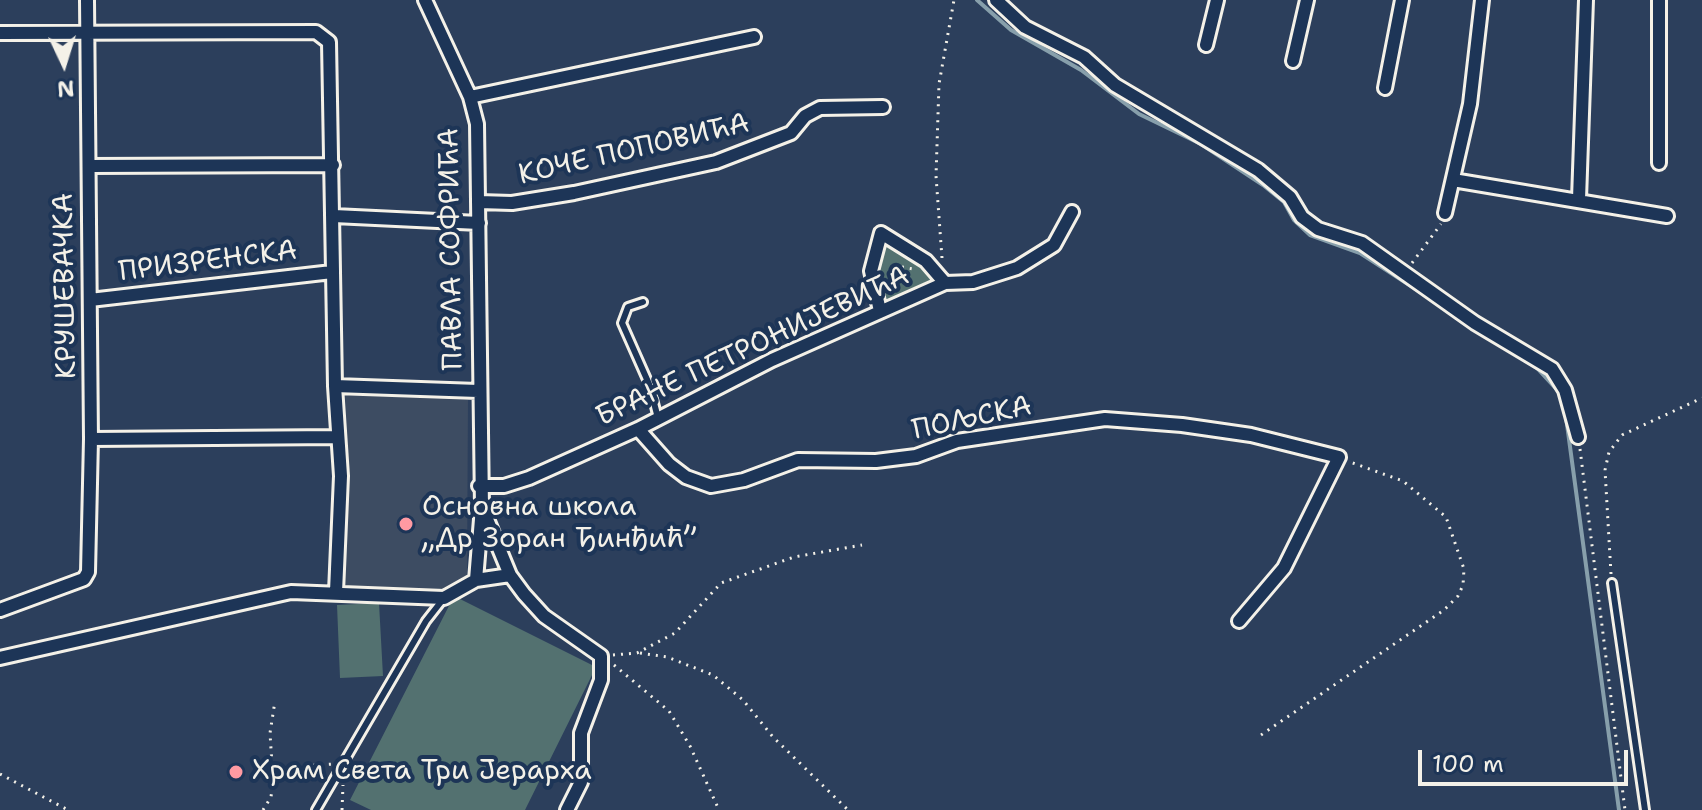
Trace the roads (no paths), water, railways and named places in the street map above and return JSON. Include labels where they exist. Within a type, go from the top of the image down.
[{"type":"street","name":"КРУШЕВАЧКА","points":[[0,610],[84,579],[88,572],[91,439],[87,0]]},
{"type":"street","name":"ПАВЛА СОФРИЋА","points":[[425,0],[470,97],[477,124],[479,486],[482,507],[476,580]]},
{"type":"street","points":[[996,0],[1025,27],[1084,57],[1115,85],[1258,170],[1290,197],[1302,217],[1318,229],[1362,243],[1552,369],[1565,390],[1578,437]]},
{"type":"street","points":[[1206,45],[1217,0]]},
{"type":"street","points":[[1293,61],[1307,0]]},
{"type":"street","points":[[1385,88],[1402,0]]},
{"type":"street","points":[[1445,213],[1470,104],[1482,0]]},
{"type":"street","points":[[1579,199],[1586,0]]},
{"type":"street","points":[[1659,0],[1659,163]]},
{"type":"street","points":[[0,33],[316,32],[326,38],[331,47],[332,272],[341,476],[336,592]]},
{"type":"street","points":[[470,97],[754,37]]},
{"type":"street","name":"КОЧЕ ПОПОВИЋА","points":[[479,202],[512,203],[574,193],[716,162],[791,133],[805,116],[820,108],[883,107]]},
{"type":"street","points":[[89,166],[333,165]]},
{"type":"street","points":[[1453,180],[1667,216]]},
{"type":"street","name":"БРАНЕ ПЕТРОНИЈЕВИЋА","points":[[479,486],[517,482],[638,429],[772,360],[945,283],[989,278],[1029,262],[1060,238],[1072,212]]},
{"type":"street","points":[[334,216],[479,223]]},
{"type":"street","points":[[880,311],[871,271],[881,233],[926,261],[945,283]]},
{"type":"street","name":"ПРИЗРЕНСКА","points":[[90,300],[332,272]]},
{"type":"street","points":[[335,386],[478,391]]},
{"type":"street","name":"ПОЉСКА","points":[[638,429],[669,464],[686,477],[711,486],[744,480],[798,460],[876,461],[916,456],[957,441],[1105,419],[1182,425],[1251,435],[1339,457],[1284,568],[1239,621]]},
{"type":"street","points":[[91,439],[338,437]]},
{"type":"street","name":"ПАВЛА СОФРИЋА","points":[[482,507],[510,575],[544,616],[601,656],[601,680],[581,733],[581,782],[567,810]]},
{"type":"street","points":[[0,658],[291,592],[444,598],[476,580],[510,575]]},
{"type":"lane","points":[[643,302],[628,307],[622,323],[649,384],[658,418]]},
{"type":"lane","points":[[1612,583],[1645,810]]},
{"type":"lane","points":[[316,810],[426,621],[444,598]]},
{"type":"waterway","points":[[977,0],[1011,30],[1081,70],[1139,114],[1201,144],[1263,185],[1284,202],[1294,220],[1310,235],[1360,253],[1431,299]]},
{"type":"waterway","points":[[1512,352],[1537,368],[1560,393]]},
{"type":"waterway","points":[[1566,417],[1619,810]]},
{"type":"place","name":"Основна школа „Др Зоран Ђинђић”","points":[[406,524]]},
{"type":"place","name":"Храм Света Три Јерарха","points":[[236,772]]}]
